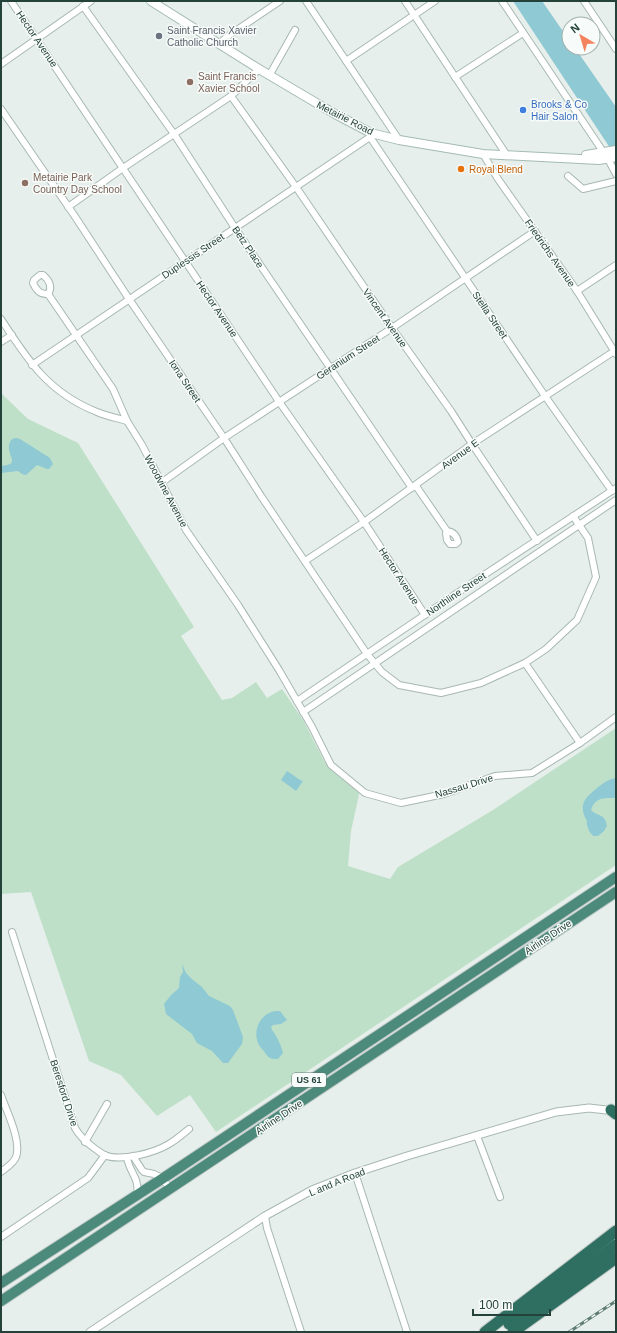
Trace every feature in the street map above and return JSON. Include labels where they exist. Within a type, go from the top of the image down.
[{"type":"highway","name":"Airline Drive","points":[[2,1281],[137,1195],[616,877]]},
{"type":"highway","name":"Airline Drive","points":[[1,1301],[616,892]]},
{"type":"highway","points":[[531,933],[538,943]]},
{"type":"highway","points":[[330,1066],[338,1077]]},
{"type":"highway","points":[[237,1128],[245,1139]]},
{"type":"highway","points":[[485,1332],[616,1231]]},
{"type":"highway","points":[[498,1332],[616,1245]]},
{"type":"highway","points":[[513,1332],[616,1258]]},
{"type":"main road","name":"Metairie Road","points":[[151,1],[269,76],[371,135],[482,154],[506,154],[599,160],[611,155]]},
{"type":"street","name":"Hector Avenue","points":[[11,1],[280,403],[364,522],[425,615]]},
{"type":"street","points":[[1,64],[91,1]]},
{"type":"street","points":[[219,44],[228,36],[280,1]]},
{"type":"street","points":[[306,1],[399,140]]},
{"type":"street","points":[[405,1],[506,154]]},
{"type":"street","points":[[346,61],[435,1]]},
{"type":"street","points":[[502,1],[523,33],[611,155],[616,174]]},
{"type":"street","points":[[584,1],[616,48]]},
{"type":"street","name":"Betz Place","points":[[83,6],[174,134],[235,228],[331,368],[414,487],[447,531]]},
{"type":"street","points":[[269,76],[295,30]]},
{"type":"street","points":[[455,76],[523,33]]},
{"type":"street","points":[[68,207],[123,168],[231,96],[259,69]]},
{"type":"street","name":"Vincent Avenue","points":[[231,96],[451,411],[537,541]]},
{"type":"street","name":"Iona Street","points":[[1,109],[224,438],[366,654],[382,672],[399,685],[441,693],[481,683],[525,663],[546,649],[577,620],[596,577],[588,538],[573,516]]},
{"type":"street","name":"Duplessis Street","points":[[32,365],[186,262],[371,135]]},
{"type":"street","name":"Stella Street","points":[[371,135],[545,396],[614,489]]},
{"type":"street","name":"Friedrichs Avenue","points":[[482,154],[576,291],[615,352]]},
{"type":"street","points":[[568,176],[583,189],[616,181]]},
{"type":"street","name":"Geranium Street","points":[[161,483],[224,438],[280,403],[534,231]]},
{"type":"street","points":[[576,291],[616,265]]},
{"type":"street","name":"Woodvine Avenue","points":[[48,294],[113,389],[127,421],[142,445],[186,530],[238,605],[297,701]]},
{"type":"street","points":[[1,319],[32,365],[55,388],[68,397],[97,412],[127,421]]},
{"type":"street","points":[[1,342],[12,336]]},
{"type":"street","name":"Avenue E","points":[[305,561],[414,487],[472,444],[615,352]]},
{"type":"street","name":"Northline Street","points":[[297,701],[614,489]]},
{"type":"street","name":"Northline Street","points":[[303,712],[616,500]]},
{"type":"street","points":[[525,663],[580,743]]},
{"type":"street","name":"Nassau Drive","points":[[297,701],[331,765],[365,793],[401,802],[444,794],[495,776],[532,773],[580,743],[616,717]]},
{"type":"street","name":"Beresford Drive","points":[[12,932],[75,1128],[85,1142],[105,1155],[116,1158],[153,1152],[170,1144],[189,1129]]},
{"type":"street","points":[[1,1095],[18,1149],[16,1159],[1,1172]]},
{"type":"street","points":[[85,1142],[107,1104]]},
{"type":"street","name":"L and A Road","points":[[90,1332],[265,1216],[312,1190],[355,1173],[556,1112],[589,1108],[614,1112]]},
{"type":"street","points":[[477,1136],[500,1197]]},
{"type":"street","points":[[1,1238],[88,1178],[105,1155]]},
{"type":"street","points":[[130,1156],[144,1172],[154,1174],[162,1178],[170,1189]]},
{"type":"street","points":[[130,1156],[130,1168],[137,1181],[137,1195]]},
{"type":"street","points":[[355,1173],[407,1332]]},
{"type":"street","points":[[265,1216],[269,1234],[302,1332]]},
{"type":"street","points":[[2,1281],[11,1294]]},
{"type":"green space","points":[[1,393],[28,419],[78,443],[194,627],[181,636],[222,700],[232,698],[256,682],[267,698],[282,689],[303,720],[324,761],[341,778],[360,790],[351,831],[348,866],[390,879],[398,867],[493,810],[616,728],[616,865],[216,1132],[190,1095],[157,1116],[121,1075],[89,1061],[31,892],[1,894]]},
{"type":"water","points":[[513,1],[542,1],[561,28],[561,56],[581,56],[616,107],[616,157]]},
{"type":"water","points":[[16,438],[50,458],[53,464],[49,469],[37,465],[26,475],[18,471],[1,473],[1,466],[11,463],[12,460],[9,444],[12,439]]},
{"type":"water","points":[[287,771],[303,781],[296,791],[281,780]]},
{"type":"water","points":[[616,778],[616,798],[600,799],[595,803],[591,810],[605,819],[607,826],[598,836],[593,836],[588,828],[584,814],[584,801],[602,784],[608,780]]},
{"type":"water","points":[[182,964],[186,973],[202,987],[209,996],[230,1006],[233,1010],[243,1037],[242,1044],[228,1063],[223,1063],[212,1051],[197,1043],[192,1034],[166,1014],[164,1004],[179,988],[180,977],[183,972]]},
{"type":"water","points":[[280,1011],[287,1020],[281,1024],[273,1025],[271,1027],[283,1053],[278,1059],[273,1059],[267,1055],[259,1045],[256,1033],[260,1021],[269,1013]]},
{"type":"railway","points":[[569,1332],[616,1301]]},
{"type":"place","name":"Saint Francis Xavier Catholic Church","points":[[159,36]]},
{"type":"place","name":"Saint Francis Xavier School","points":[[190,82]]},
{"type":"place","name":"Brooks & Co Hair Salon","points":[[523,110]]},
{"type":"place","name":"Royal Blend","points":[[461,169]]},
{"type":"place","name":"Metairie Park Country Day School","points":[[25,183]]}]
